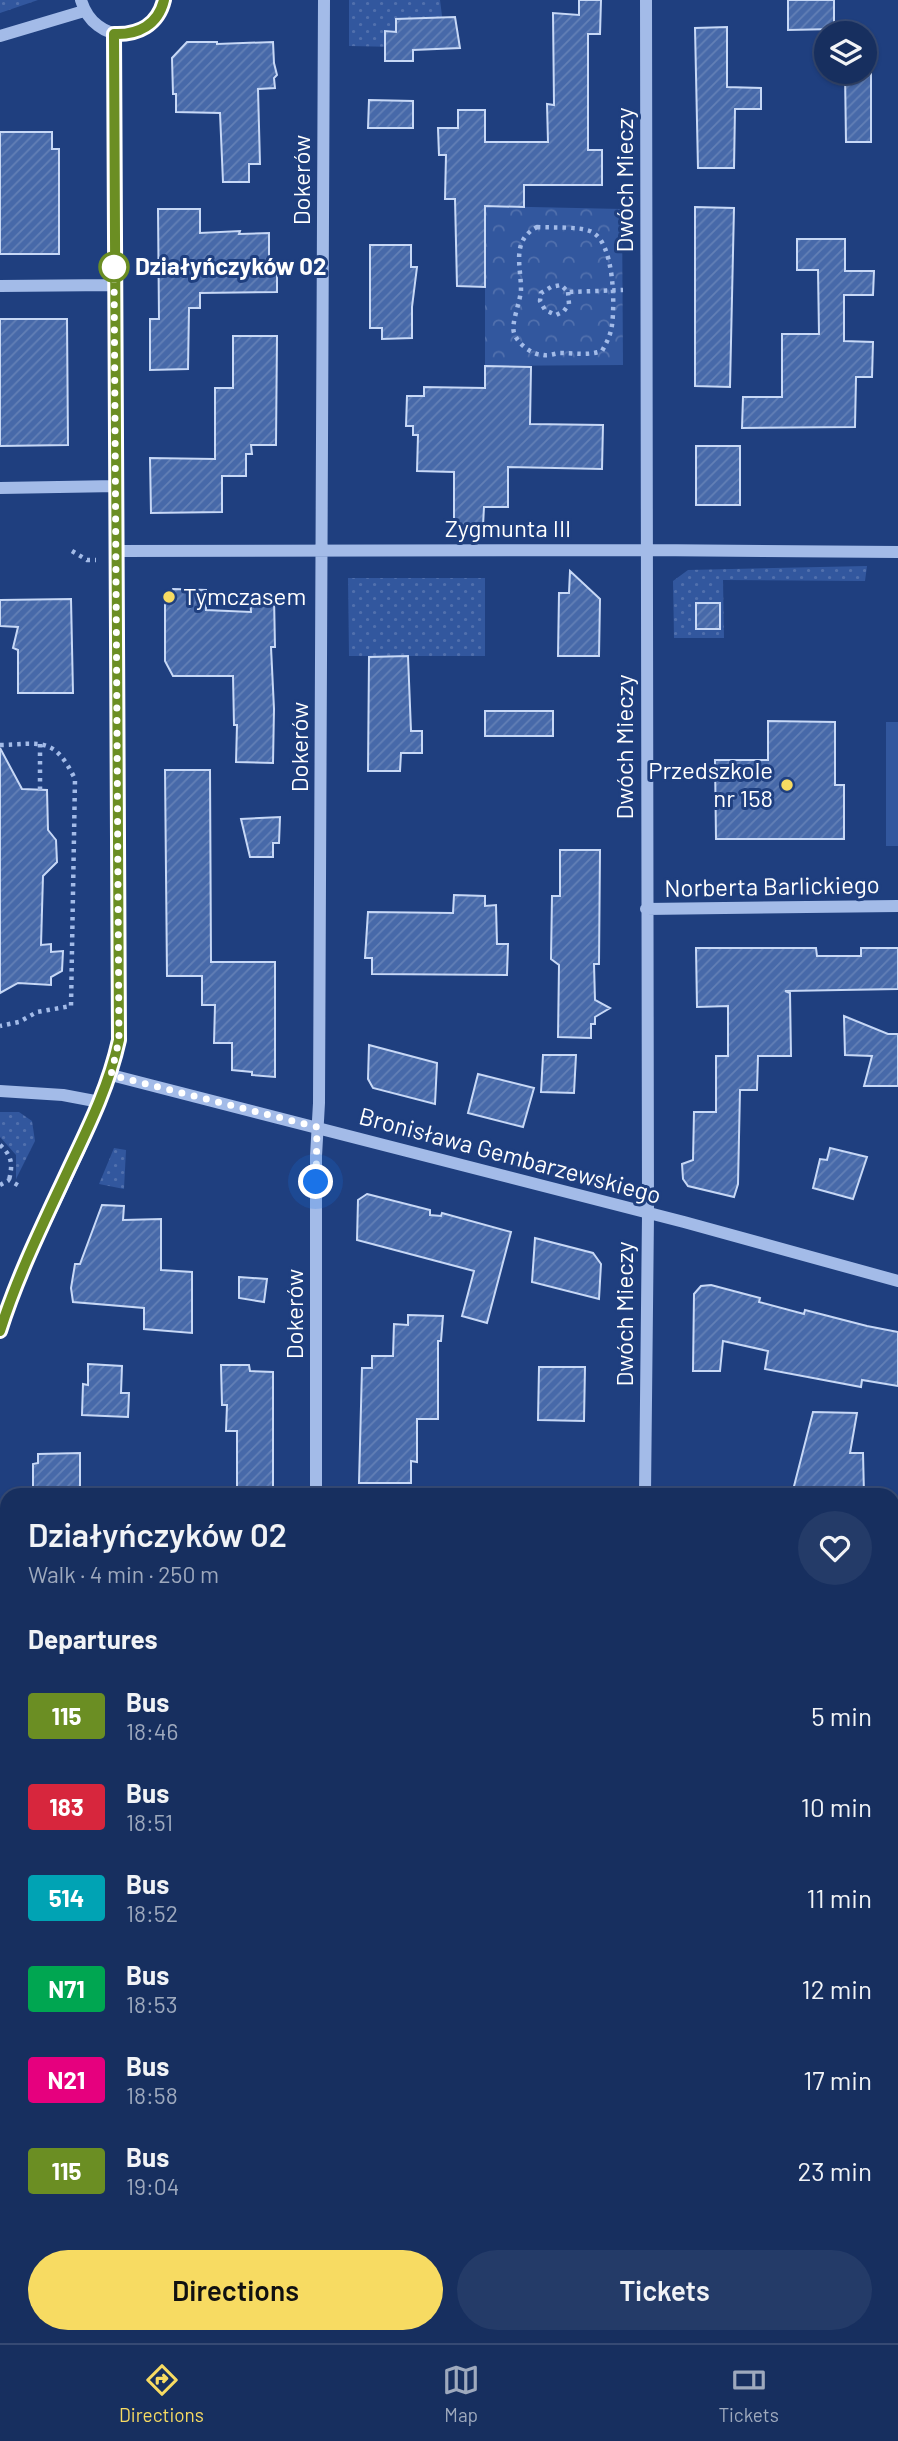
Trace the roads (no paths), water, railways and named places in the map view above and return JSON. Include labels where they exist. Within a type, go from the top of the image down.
[{"type":"street","points":[[0,36],[83,5],[97,26],[114,34],[130,34],[150,25],[157,17],[164,0]]},
{"type":"street","name":"Dokerów","points":[[316,1488],[324,0]]},
{"type":"street","name":"Dwóch Mieczy","points":[[645,1488],[648,1215],[646,0]]},
{"type":"street","points":[[0,1331],[3,1310],[100,1102],[111,1075],[119,1040],[114,34]]},
{"type":"street","points":[[0,286],[114,285]]},
{"type":"street","points":[[0,488],[117,486]]},
{"type":"street","name":"Zygmunta III","points":[[117,551],[898,552]]},
{"type":"street","name":"Norberta Barlickiego","points":[[646,909],[898,906]]},
{"type":"street","name":"Bronisława Gembarzewskiego","points":[[111,1075],[648,1215],[684,1222],[898,1281]]},
{"type":"street","points":[[0,1091],[63,1095],[100,1102]]},
{"type":"place","name":"Działyńczyków 02","points":[[114,267]]},
{"type":"place","name":"Tymczasem","points":[[169,597]]},
{"type":"place","name":"Przedszkole nr 158","points":[[787,785]]}]
